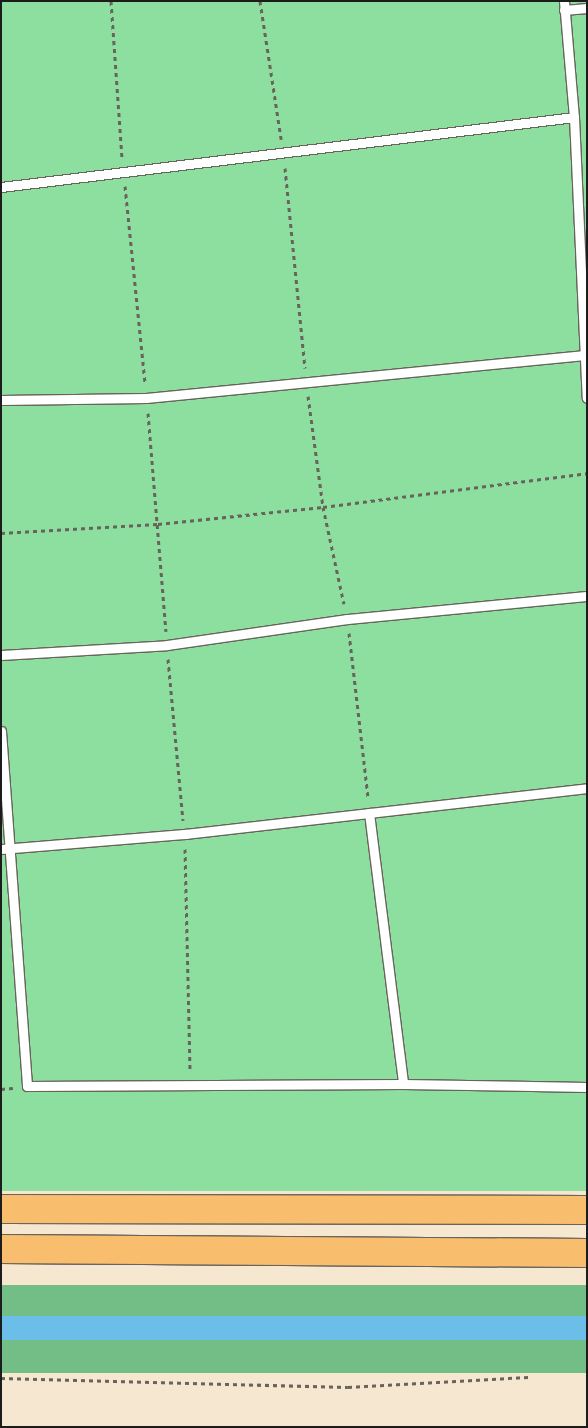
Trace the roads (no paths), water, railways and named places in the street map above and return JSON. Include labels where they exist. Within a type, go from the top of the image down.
[{"type":"main road","points":[[1,1209],[587,1210]]},
{"type":"main road","points":[[1,1248],[587,1253]]},
{"type":"lane","points":[[587,8],[564,6],[574,117],[587,398]]},
{"type":"lane","points":[[1,187],[124,174],[574,117]]},
{"type":"lane","points":[[1,400],[146,398],[585,354]]},
{"type":"lane","points":[[1,655],[167,645],[347,619],[587,596]]},
{"type":"lane","points":[[1,731],[5,848],[27,1086],[403,1084],[587,1087]]},
{"type":"lane","points":[[5,848],[185,834],[587,788]]},
{"type":"lane","points":[[369,813],[403,1084]]},
{"type":"waterway","points":[[1,1328],[587,1328]]}]
